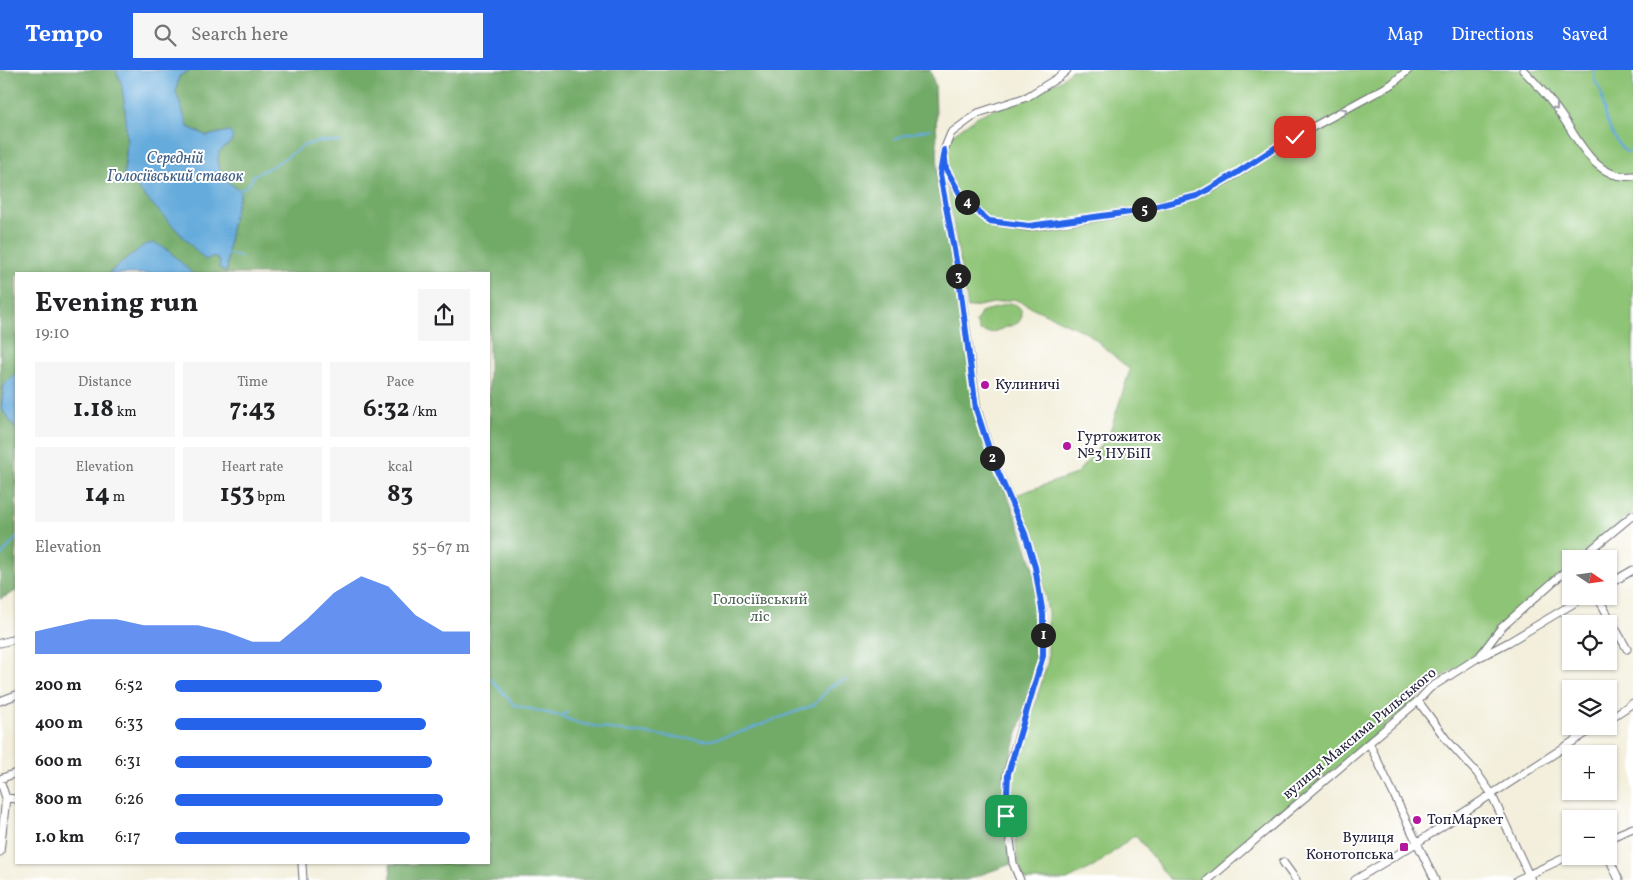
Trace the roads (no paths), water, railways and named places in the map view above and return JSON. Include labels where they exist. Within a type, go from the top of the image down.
[{"type":"street","points":[[1020,880],[1012,863],[1006,816],[1008,774],[1043,656],[1043,615],[1035,567],[1025,534],[992,458],[976,409],[958,271],[940,174],[944,150],[951,133],[978,114],[1027,97],[1060,77],[1067,70]]},
{"type":"street","points":[[944,150],[946,169],[963,199],[989,221],[1029,226],[1138,211],[1197,196],[1278,146],[1392,84],[1408,70]]},
{"type":"street","points":[[1523,70],[1538,85],[1563,118],[1584,151],[1594,162],[1614,174],[1633,176]]},
{"type":"street","points":[[1591,550],[1633,514]]},
{"type":"street","points":[[1618,579],[1633,570]]},
{"type":"street","name":"вулиця Максима Рильського","points":[[1208,880],[1418,701],[1430,688],[1479,657],[1501,628],[1562,574]]},
{"type":"street","points":[[1479,657],[1509,642],[1571,605]]},
{"type":"street","points":[[1602,605],[1627,649]]},
{"type":"street","points":[[0,643],[15,639]]},
{"type":"street","points":[[0,701],[15,695]]},
{"type":"street","points":[[1418,701],[1446,739],[1477,773],[1492,793],[1530,877]]},
{"type":"street","points":[[1617,713],[1633,703]]},
{"type":"street","points":[[1355,880],[1418,842],[1583,735]]},
{"type":"street","points":[[1368,743],[1435,880]]},
{"type":"street","points":[[0,852],[6,798],[0,780],[15,773]]},
{"type":"street","points":[[6,798],[15,799]]},
{"type":"street","points":[[1617,835],[1633,828]]},
{"type":"street","points":[[1517,880],[1530,877],[1562,860]]},
{"type":"street","points":[[1283,862],[1296,880]]},
{"type":"street","points":[[302,864],[303,880]]},
{"type":"street","points":[[1612,865],[1619,880]]},
{"type":"water","name":"Середній Голосіївський ставок","points":[[116,70],[191,70],[179,76],[176,92],[188,127],[207,136],[229,131],[233,137],[231,142],[219,152],[218,159],[222,175],[230,184],[241,191],[231,231],[227,272],[219,268],[220,261],[214,256],[205,260],[124,174],[127,143],[125,108],[121,82]]},
{"type":"water","points":[[154,243],[159,245],[170,252],[191,272],[110,272],[144,245]]},
{"type":"water","points":[[15,374],[15,428],[1,408],[4,385]]},
{"type":"waterway","points":[[1593,70],[1595,81],[1601,91],[1606,119],[1612,133],[1626,152],[1633,150]]},
{"type":"waterway","points":[[894,140],[903,135],[930,129]]},
{"type":"waterway","points":[[237,190],[248,185],[254,175],[269,168],[305,145],[320,141],[340,142]]},
{"type":"waterway","points":[[226,253],[241,257]]},
{"type":"waterway","points":[[0,557],[15,539]]},
{"type":"waterway","points":[[490,678],[514,705],[560,716],[578,723],[615,730],[699,740],[711,740],[738,733],[814,705],[831,686],[845,680]]},
{"type":"waterway","points":[[560,716],[567,713]]},
{"type":"place","name":"Кулиничі","points":[[985,385]]},
{"type":"place","name":"Гуртожиток №3 НУБіП","points":[[1067,446]]},
{"type":"place","name":"ТопМаркет","points":[[1417,820]]},
{"type":"place","name":"Вулиця Конотопська","points":[[1404,847]]},
{"type":"park label","name":"Голосіївський ліс","points":[[760,608]]}]
